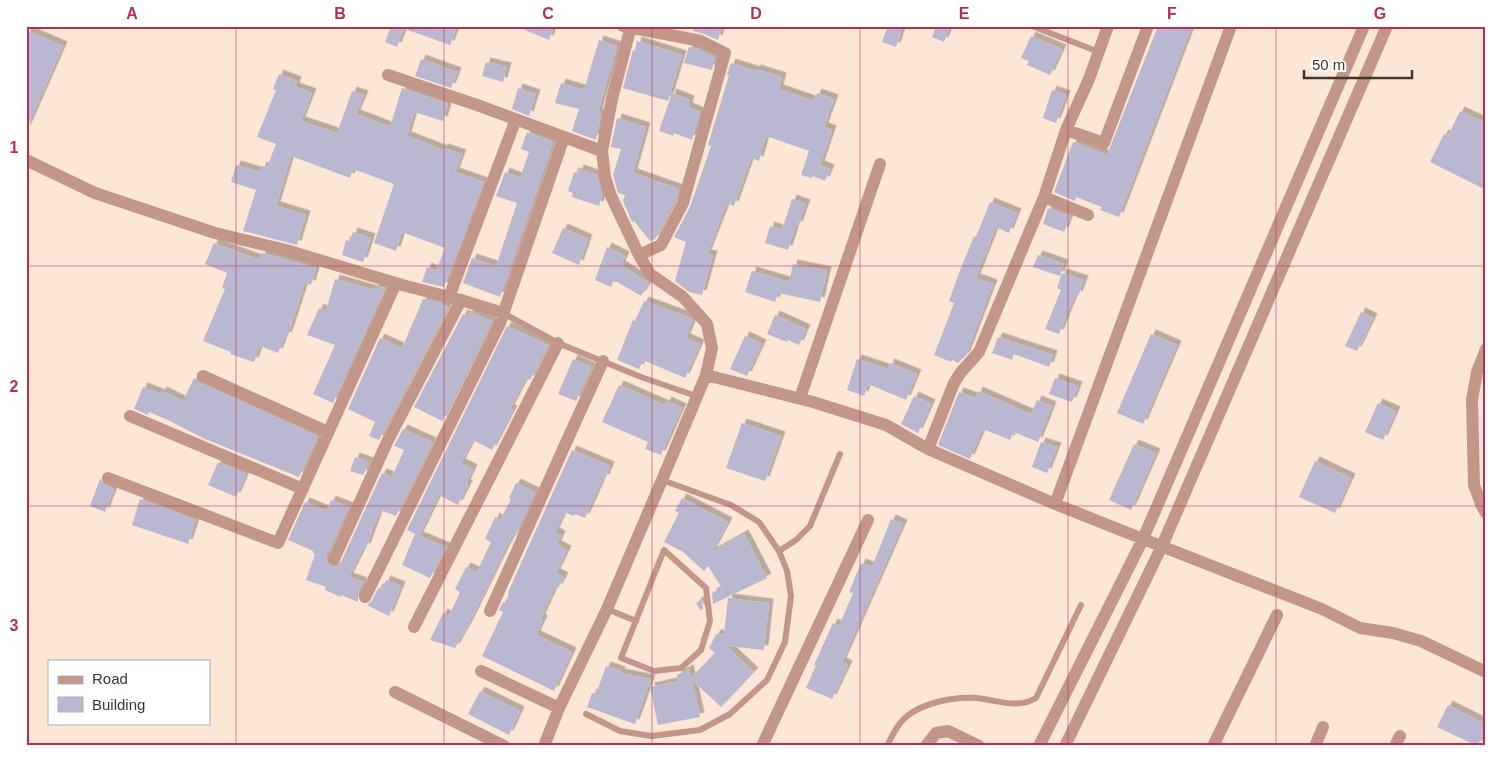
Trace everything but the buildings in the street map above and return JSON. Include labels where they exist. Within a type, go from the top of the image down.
[{"type":"street","points":[[928,449],[954,383],[960,372],[979,352],[1044,197],[1066,130],[1089,79],[1108,26]]},
{"type":"street","points":[[1066,130],[1104,143],[1148,26]]},
{"type":"street","points":[[1055,504],[1231,26]]},
{"type":"street","points":[[1039,746],[1142,539],[1364,26]]},
{"type":"street","points":[[1065,746],[1162,546],[1387,26]]},
{"type":"street","points":[[544,746],[559,708],[607,609],[662,480],[706,375],[712,348],[707,324],[683,297],[650,274],[639,255],[612,196],[606,177],[602,151],[628,27],[701,42],[725,53],[683,203],[661,245],[639,255]]},
{"type":"street","points":[[388,75],[602,151]]},
{"type":"street","points":[[334,560],[455,298],[516,119]]},
{"type":"street","points":[[365,597],[504,313],[564,137]]},
{"type":"street","points":[[26,160],[95,193],[196,227],[286,250],[504,313]]},
{"type":"street","points":[[800,398],[880,164]]},
{"type":"street","points":[[1044,197],[1088,215]]},
{"type":"street","points":[[108,478],[278,543],[396,283]]},
{"type":"street","points":[[414,627],[558,343]]},
{"type":"street","points":[[1486,349],[1477,372],[1472,400],[1474,485],[1486,513]]},
{"type":"street","points":[[490,611],[603,361]]},
{"type":"street","points":[[706,375],[800,398],[886,425],[928,449],[1055,504],[1322,610],[1360,628],[1393,633],[1421,641],[1486,672]]},
{"type":"street","points":[[203,376],[328,432]]},
{"type":"street","points":[[130,416],[303,489]]},
{"type":"street","points":[[762,746],[868,520]]},
{"type":"street","points":[[1213,746],[1277,615]]},
{"type":"street","points":[[481,671],[559,708]]},
{"type":"street","points":[[395,692],[504,746]]},
{"type":"street","points":[[1315,746],[1323,727]]},
{"type":"street","points":[[926,746],[936,733],[948,731],[979,746]]},
{"type":"lane","points":[[1032,26],[1099,52]]},
{"type":"lane","points":[[504,313],[558,343],[696,396]]},
{"type":"lane","points":[[779,551],[796,540],[810,526],[840,454]]},
{"type":"lane","points":[[586,714],[620,732],[651,736],[700,730],[730,714],[767,680],[785,642],[791,596],[787,570],[779,551],[759,522],[731,505],[662,480]]},
{"type":"lane","points":[[664,550],[706,588],[710,621],[701,650],[681,668],[654,671],[621,658],[636,621],[664,550]]},
{"type":"lane","points":[[887,746],[902,721],[934,702],[960,698],[981,698],[1018,704],[1029,702],[1036,698],[1081,605]]},
{"type":"lane","points":[[607,609],[636,621]]}]
